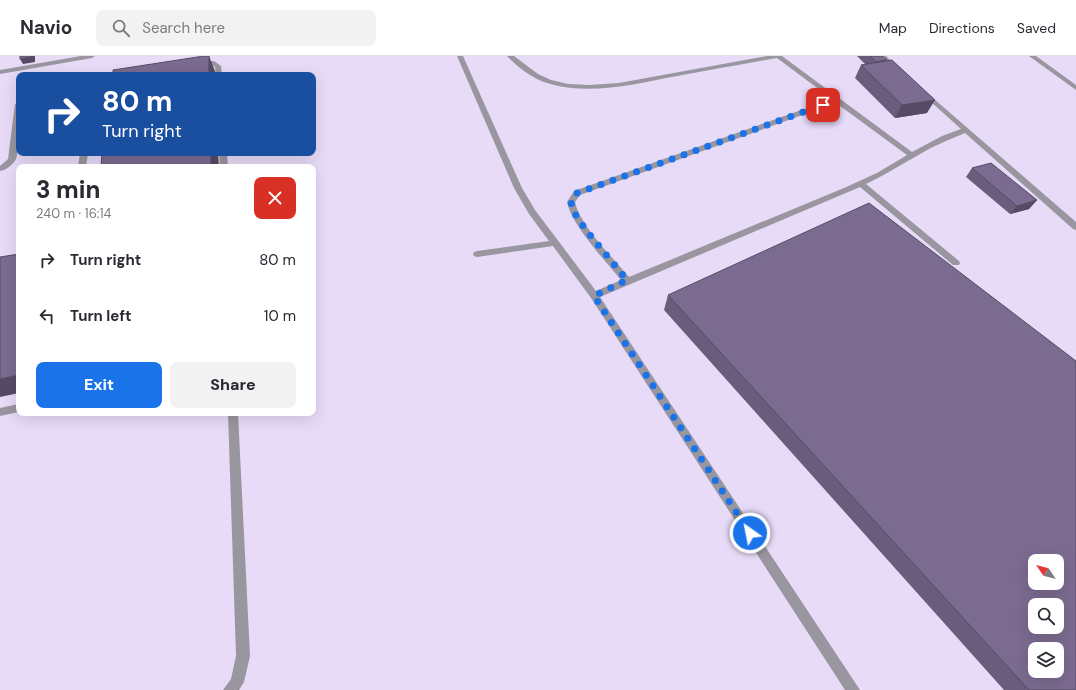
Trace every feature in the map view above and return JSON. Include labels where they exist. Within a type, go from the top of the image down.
[{"type":"lane","points":[[0,72],[92,56]]},
{"type":"lane","points":[[460,56],[518,188],[532,212],[594,296],[853,690]]},
{"type":"lane","points":[[510,56],[541,78],[563,84],[595,87],[619,86],[778,56],[912,155]]},
{"type":"lane","points":[[882,56],[905,76]]},
{"type":"lane","points":[[1032,56],[1076,88]]},
{"type":"lane","points":[[194,64],[209,62],[214,63],[218,66],[218,72]]},
{"type":"lane","points":[[916,86],[1076,227]]},
{"type":"lane","points":[[627,280],[586,230],[573,211],[571,202],[577,193],[837,100]]},
{"type":"lane","points":[[0,169],[5,167],[12,159],[16,128]]},
{"type":"lane","points":[[594,296],[627,280],[861,184],[880,175],[912,155],[945,138],[966,130]]},
{"type":"lane","points":[[861,184],[956,263]]},
{"type":"lane","points":[[477,254],[555,243]]},
{"type":"lane","points":[[0,412],[16,409]]},
{"type":"lane","points":[[230,690],[237,682],[243,656],[233,416]]},
{"type":"shaded area","points":[[0,56],[1076,56],[1076,690],[0,690]]},
{"type":"building","points":[[20,56],[32,56],[32,57],[20,59]]},
{"type":"building","points":[[209,56],[209,72],[113,72],[113,70]]},
{"type":"building","points":[[870,56],[882,56],[887,60],[876,62]]},
{"type":"building","points":[[892,60],[935,100],[902,105],[861,65]]},
{"type":"building","points":[[102,156],[211,156],[211,164],[101,164]]},
{"type":"building","points":[[991,163],[1037,200],[1017,206],[972,168]]},
{"type":"building","points":[[869,203],[1076,361],[1076,690],[1029,690],[668,295]]},
{"type":"building","points":[[16,254],[16,376],[0,379],[0,257]]},
{"type":"route","points":[[750,533],[594,296],[627,280],[586,230],[573,211],[571,202],[577,193],[823,105]]}]
